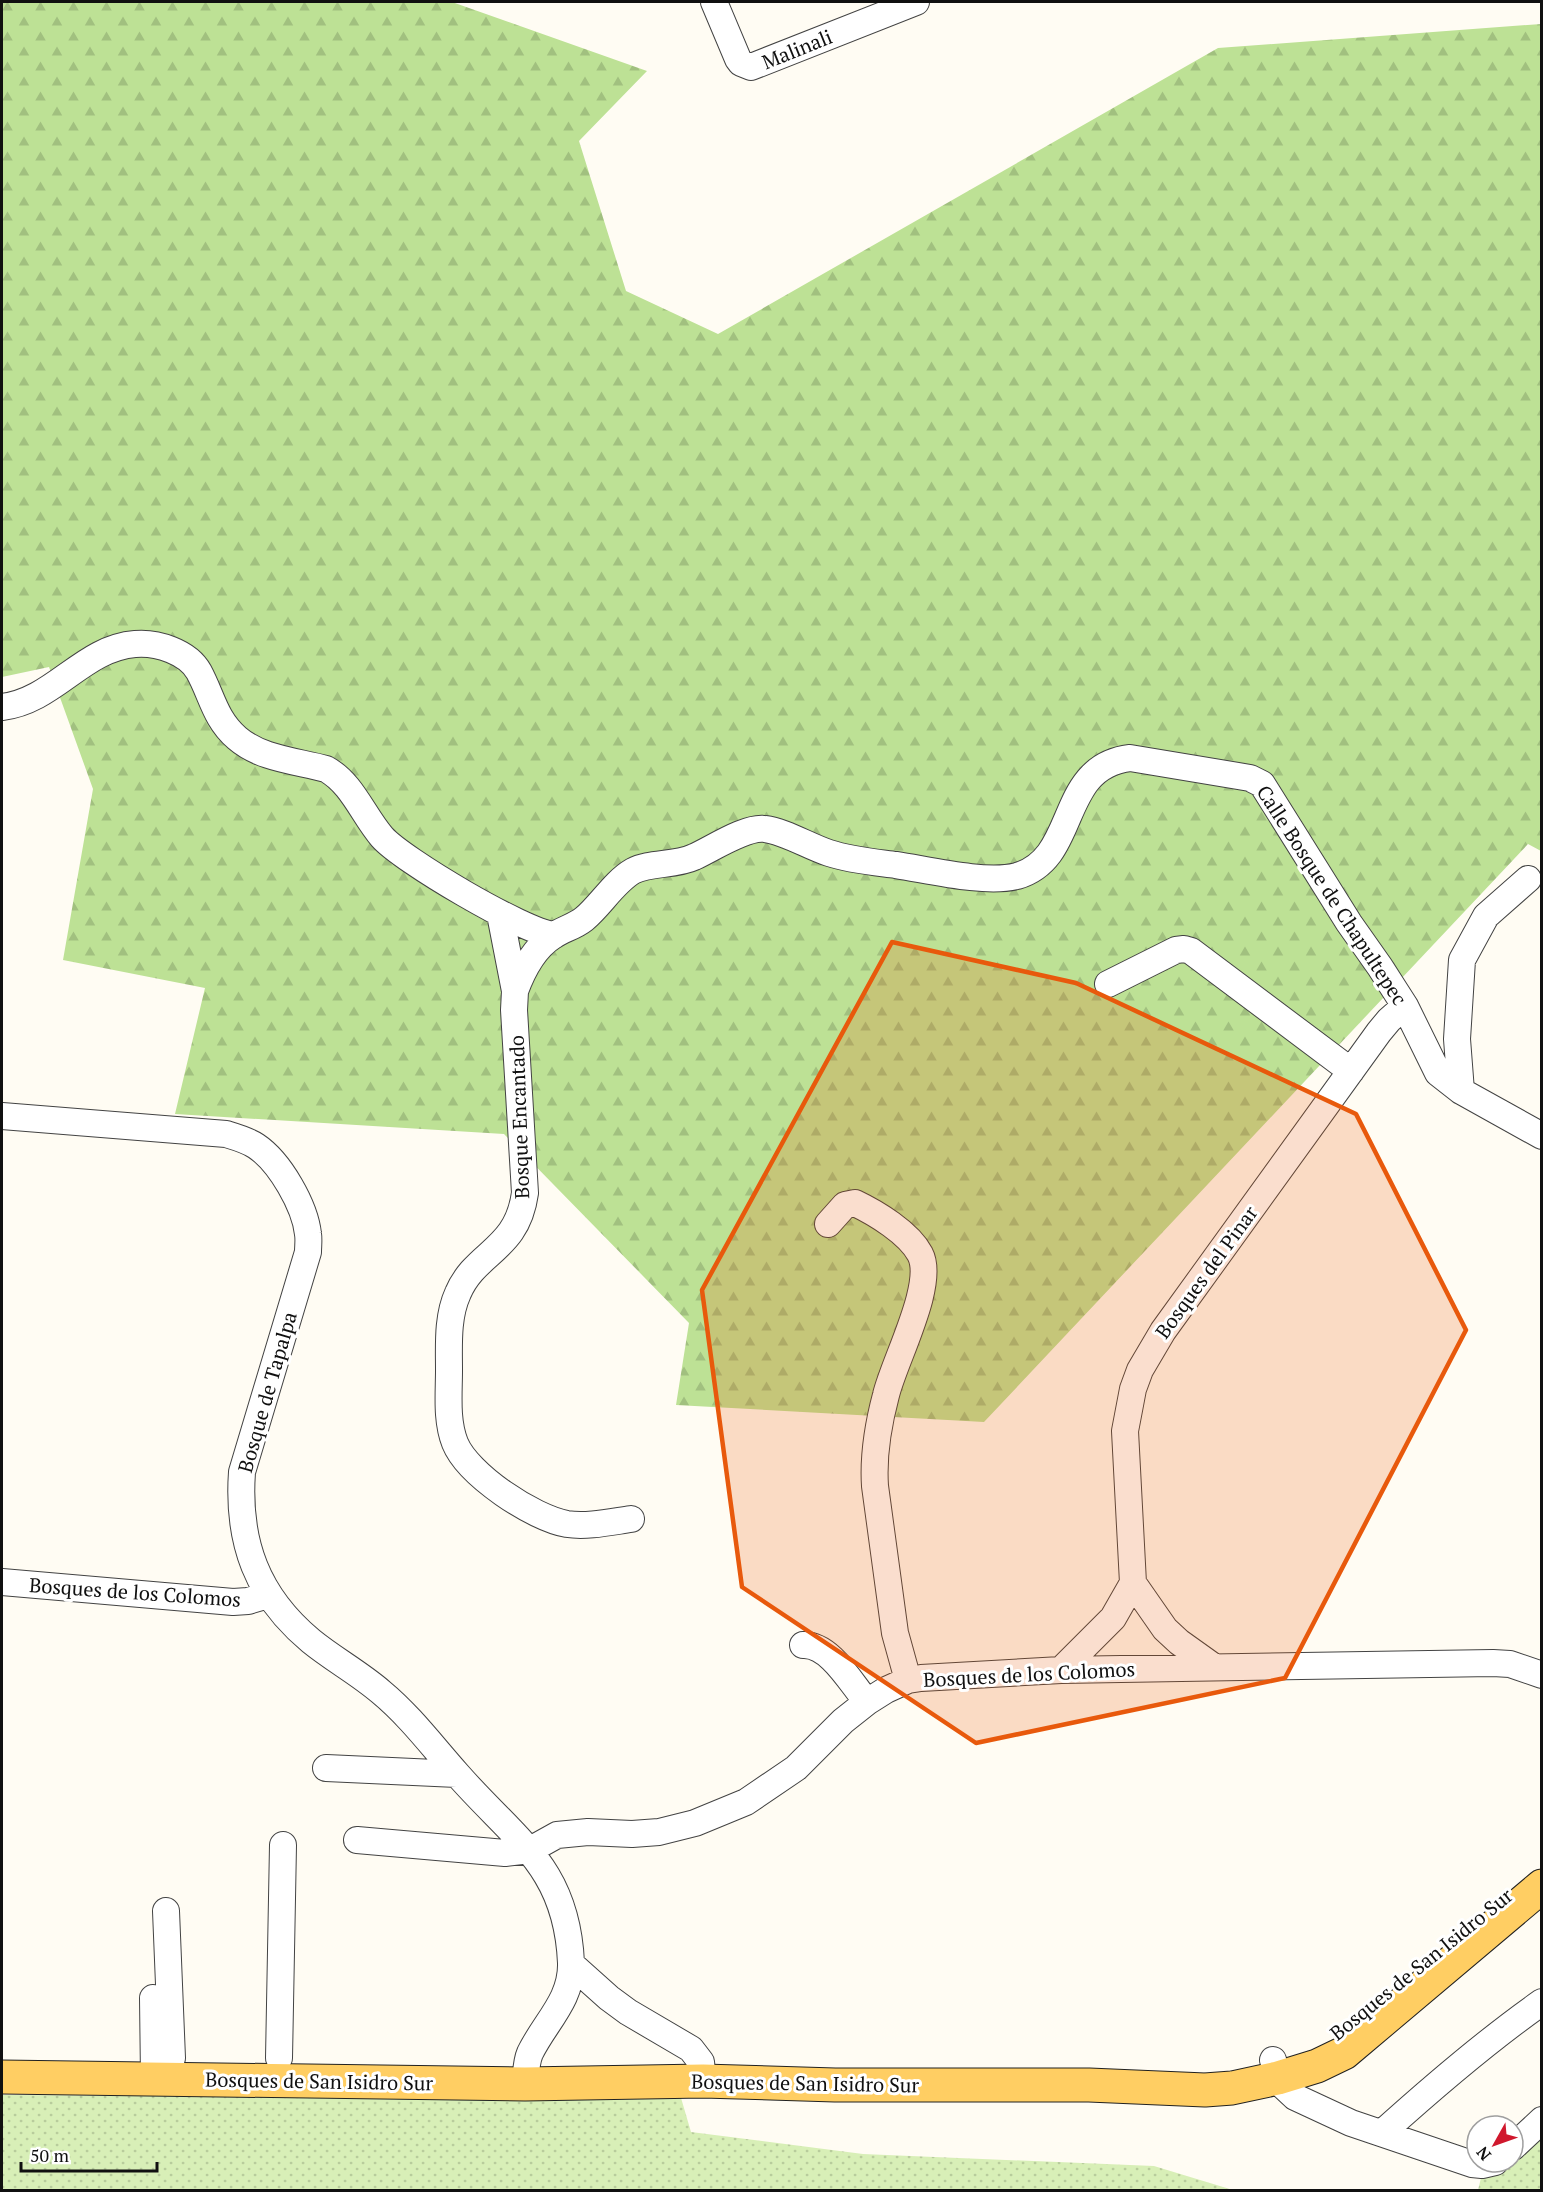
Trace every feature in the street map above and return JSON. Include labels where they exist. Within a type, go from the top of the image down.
[{"type":"main road","name":"Bosques de San Isidro Sur","points":[[2,2077],[46,2067],[160,2065],[526,2073],[702,2072],[835,2085],[1089,2085],[1205,2090],[1251,2085],[1350,2025],[1542,1866]]},
{"type":"main road","name":"Bosques de San Isidro Sur","points":[[1275,2069],[1335,2059],[1357,2044],[1542,1886]]},
{"type":"main road","name":"Bosques de San Isidro Sur","points":[[2,2056],[46,2067]]},
{"type":"main road","name":"Bosques de San Isidro Sur","points":[[160,2065],[279,2058],[526,2073]]},
{"type":"street","name":"Malinali","points":[[714,2],[738,58],[746,66],[751,67],[916,2]]},
{"type":"street","points":[[2,707],[30,699],[96,655],[115,647],[137,644],[153,645],[174,651],[194,665],[216,713],[238,740],[265,754],[327,769],[344,783],[381,836],[398,852],[500,914],[537,931],[554,935]]},
{"type":"street","name":"Calle Bosque de Chapultepec","points":[[515,991],[534,954],[554,935],[573,927],[585,918],[634,871],[683,862],[743,833],[760,829],[772,831],[842,857],[970,877],[1002,878],[1022,874],[1041,862],[1055,846],[1077,795],[1088,779],[1097,770],[1111,762],[1130,758],[1259,781],[1268,791],[1349,923],[1405,1006],[1442,1078],[1461,1091],[1540,1133]]},
{"type":"street","points":[[1461,1091],[1456,1039],[1462,960],[1486,916],[1527,879]]},
{"type":"street","points":[[500,914],[515,991]]},
{"type":"street","points":[[1108,984],[1176,950],[1191,951],[1352,1071]]},
{"type":"street","name":"Bosque Encantado","points":[[515,991],[514,1010],[525,1193],[523,1207],[511,1233],[458,1292],[449,1332],[450,1426],[462,1456],[474,1470],[486,1481],[546,1518],[577,1525],[631,1519]]},
{"type":"street","name":"Bosques del Pinar","points":[[1133,1583],[1125,1431],[1133,1389],[1140,1370],[1163,1332],[1389,1020],[1405,1006]]},
{"type":"street","name":"Bosque de Tapalpa","points":[[2,1116],[226,1134],[248,1142],[264,1152],[288,1183],[297,1199],[309,1235],[308,1252],[246,1456],[240,1505],[250,1551],[268,1594],[283,1615],[312,1642],[375,1686],[391,1701],[546,1870],[564,1912],[571,1964],[568,1987],[563,2001],[530,2054],[526,2073]]},
{"type":"street","points":[[828,1224],[845,1205],[855,1203],[903,1233],[920,1254],[923,1266],[923,1286],[886,1394],[874,1466],[874,1486],[895,1633],[908,1680]]},
{"type":"street","name":"Bosques de los Colomos","points":[[2,1582],[233,1602],[258,1599],[268,1594]]},
{"type":"street","points":[[1061,1670],[1113,1618],[1133,1583],[1165,1629],[1214,1667]]},
{"type":"street","points":[[803,1645],[813,1644],[824,1650],[867,1702]]},
{"type":"street","name":"Bosques de los Colomos","points":[[530,1850],[557,1834],[659,1832],[695,1823],[746,1802],[796,1768],[843,1721],[867,1702],[908,1680],[1061,1670],[1493,1663],[1526,1668],[1542,1675]]},
{"type":"street","points":[[326,1768],[457,1774]]},
{"type":"street","points":[[357,1840],[505,1853],[530,1850]]},
{"type":"street","points":[[279,2058],[283,1845]]},
{"type":"street","points":[[160,2065],[166,1911]]},
{"type":"street","points":[[153,1939],[160,2065]]},
{"type":"street","points":[[571,1964],[609,1998],[646,2024],[682,2042],[696,2054],[702,2072]]},
{"type":"street","points":[[1382,2133],[1478,2051],[1542,2002]]},
{"type":"street","points":[[1275,2069],[1283,2087],[1295,2097],[1351,2123],[1465,2162]]},
{"type":"street","points":[[1525,2136],[1542,2120]]},
{"type":"highlighted area","points":[[892,942],[1076,983],[1356,1114],[1466,1330],[1285,1678],[976,1743],[742,1587],[702,1290]]},
{"type":"green space","points":[[2,2],[452,2],[647,71],[579,141],[626,291],[718,334],[1218,48],[1541,24],[1541,851],[1528,844],[984,1422],[676,1405],[689,1323],[504,1134],[175,1114],[205,988],[63,960],[93,789],[49,667],[2,677]]},
{"type":"green space","points":[[679,2091],[691,2132],[863,2154],[1154,2166],[1233,2190],[2,2190],[2,2095],[427,2097]]},
{"type":"green space","points":[[1541,2119],[1541,2190],[1478,2190],[1482,2174],[1525,2174],[1525,2131]]}]
